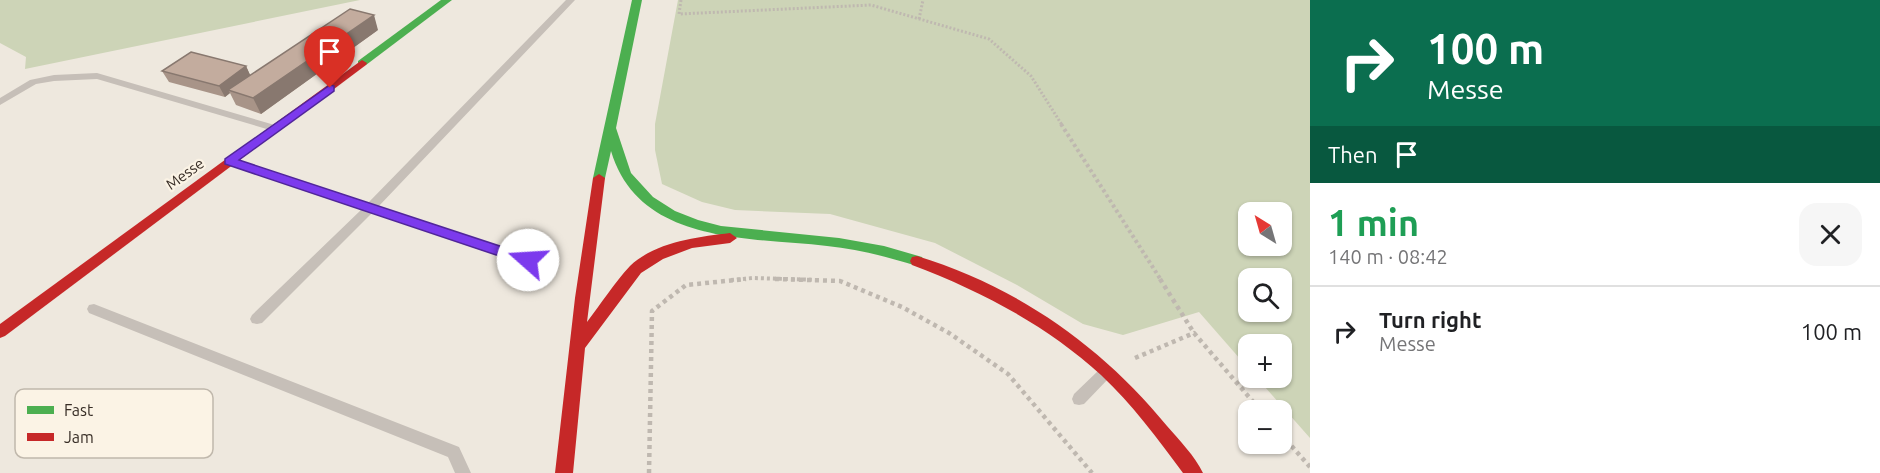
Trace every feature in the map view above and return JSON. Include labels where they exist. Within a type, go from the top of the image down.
[{"type":"main road","name":"Messe","points":[[0,332],[447,0]]},
{"type":"main road","points":[[564,473],[576,347],[609,125],[637,0]]},
{"type":"main road","points":[[609,125],[629,179],[659,210],[704,226],[747,236],[816,240],[873,250],[923,264],[988,291],[1050,326],[1107,371],[1150,417],[1194,473]]},
{"type":"main road","points":[[576,347],[636,269],[658,255],[691,243],[747,236]]},
{"type":"lane","points":[[257,319],[371,207],[572,0]]},
{"type":"lane","points":[[0,102],[33,82],[97,76],[275,129]]},
{"type":"lane","points":[[230,162],[528,260]]},
{"type":"lane","points":[[94,309],[454,452],[463,473]]},
{"type":"lane","points":[[1079,399],[1107,371]]},
{"type":"path","points":[[681,0],[679,14],[870,5],[989,39],[1031,76],[1194,333],[1252,400]]},
{"type":"path","points":[[919,19],[923,0]]},
{"type":"path","points":[[649,473],[652,311],[686,285],[753,278],[840,281],[902,307],[949,333],[1008,374],[1092,473]]},
{"type":"path","points":[[1107,371],[1194,333]]},
{"type":"path","points":[[1292,447],[1310,467]]},
{"type":"green space","points":[[0,0],[360,0],[25,69],[26,57],[0,43]]},
{"type":"green space","points":[[678,0],[1310,0],[1310,438],[1292,418],[1292,400],[1276,400],[1266,388],[1292,388],[1292,334],[1238,334],[1238,357],[1199,312],[1123,335],[1083,324],[1017,285],[935,243],[830,214],[735,210],[702,202],[662,184],[655,150],[655,124]]},
{"type":"building","points":[[350,9],[374,15],[253,98],[228,90]]},
{"type":"building","points":[[191,52],[246,66],[219,86],[162,71]]},
{"type":"traffic: fast","points":[[362,63],[447,0]]},
{"type":"traffic: fast","points":[[599,178],[637,0]]},
{"type":"traffic: fast","points":[[609,125],[620,161],[630,180],[648,200],[670,214],[694,224],[721,231],[862,246],[917,261]]},
{"type":"traffic: jam","points":[[0,332],[362,63]]},
{"type":"traffic: jam","points":[[564,473],[582,298],[599,178]]},
{"type":"traffic: jam","points":[[577,346],[636,269],[658,255],[691,243],[730,238]]},
{"type":"traffic: jam","points":[[917,261],[993,294],[1064,336],[1107,371],[1131,395],[1194,473]]},
{"type":"route","points":[[330,88],[230,162],[528,260]]}]
